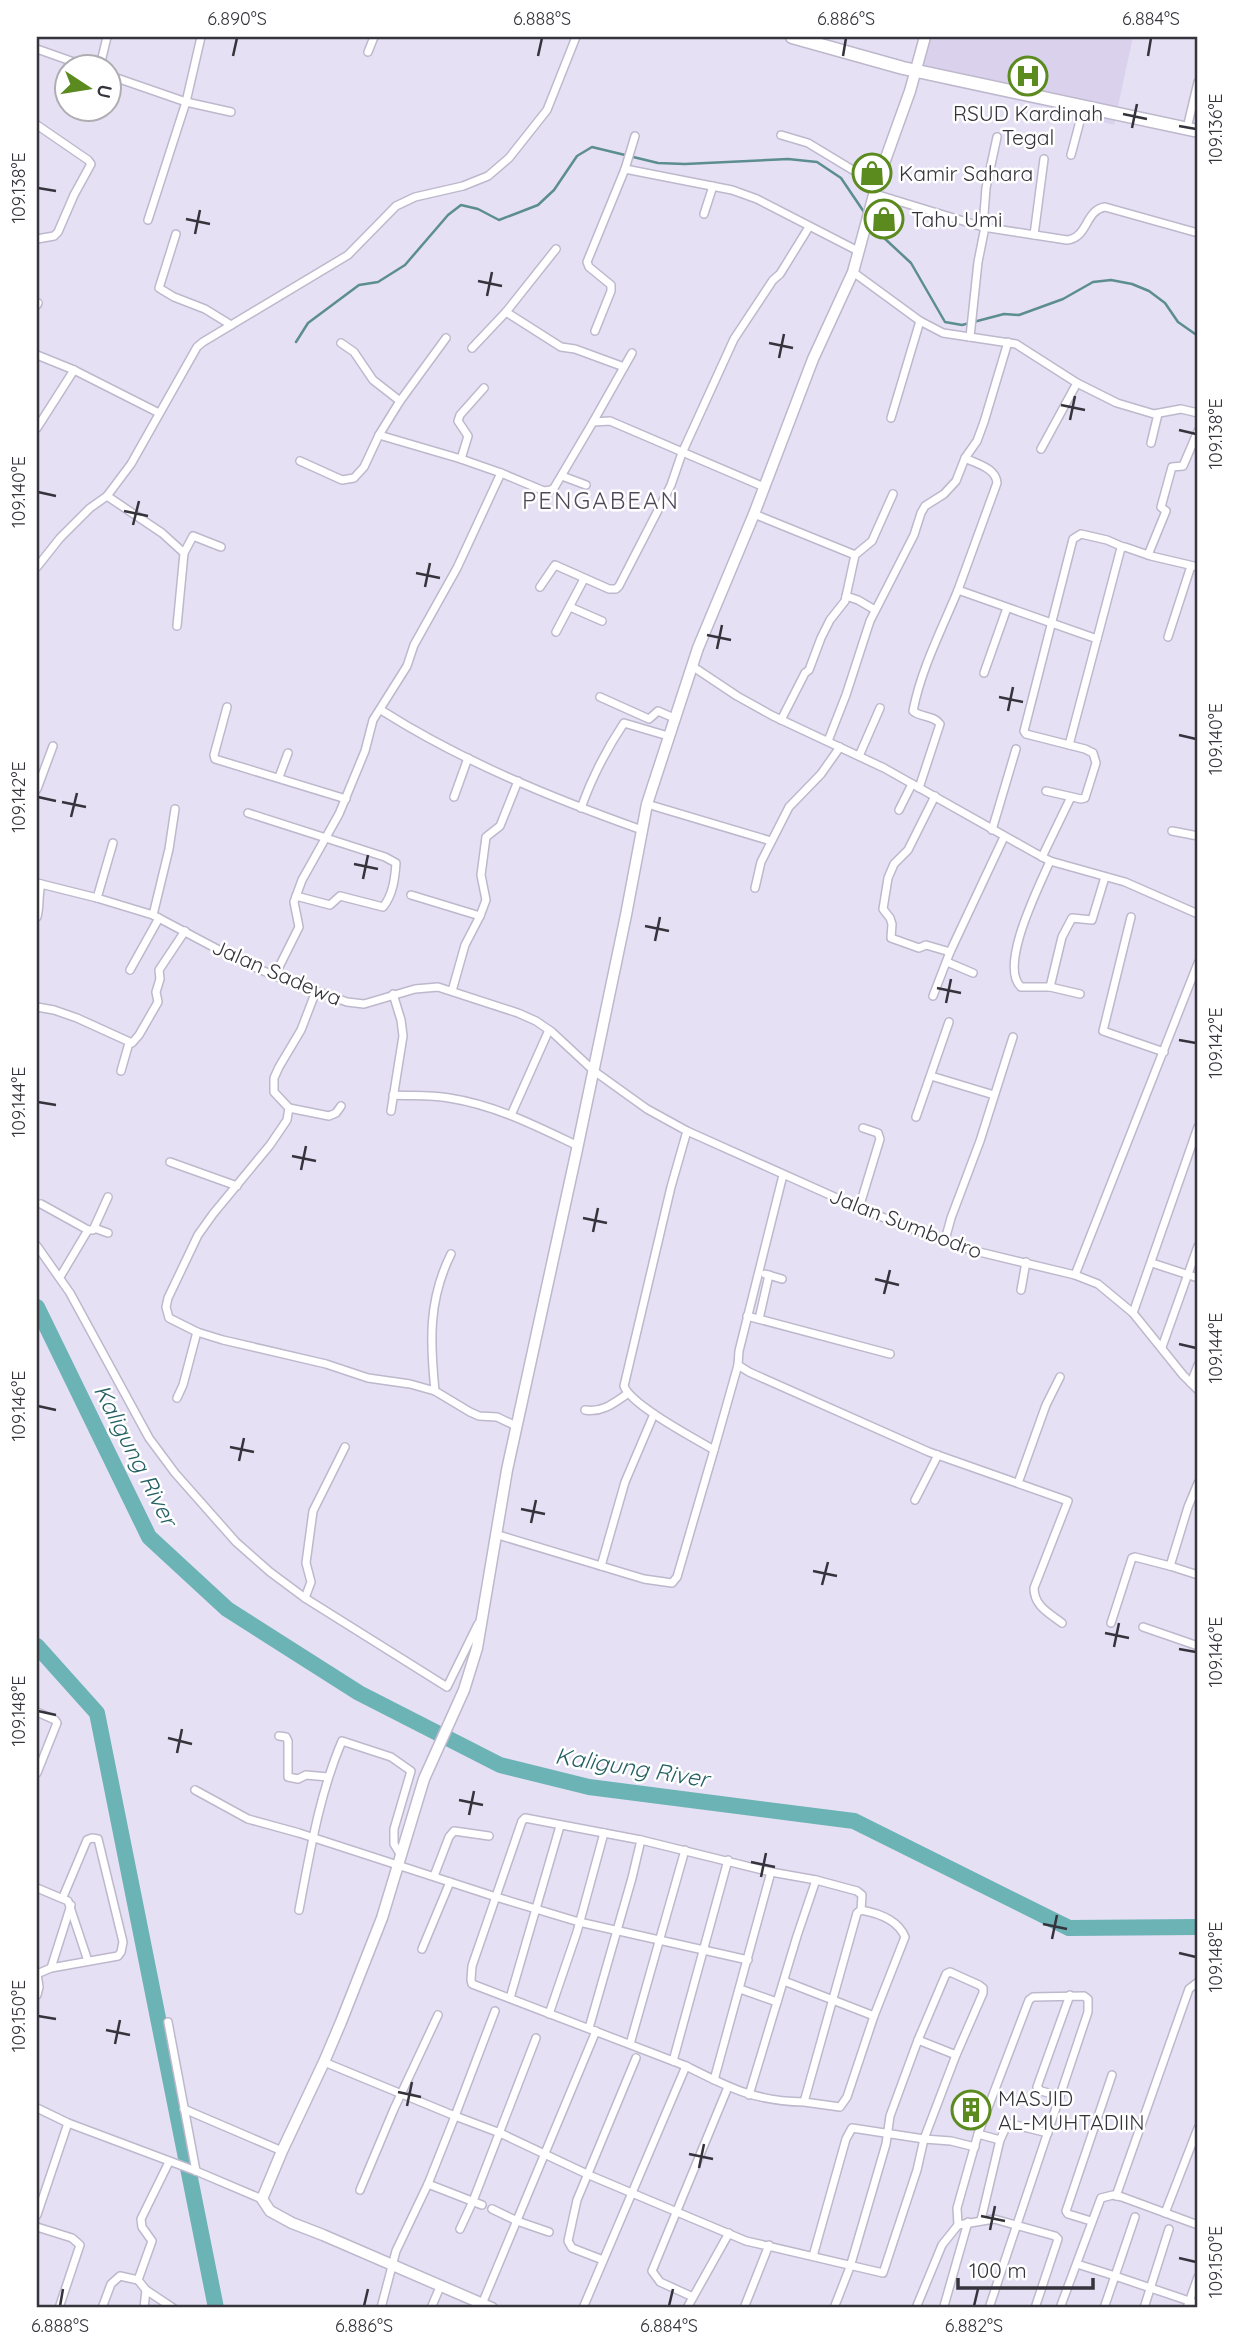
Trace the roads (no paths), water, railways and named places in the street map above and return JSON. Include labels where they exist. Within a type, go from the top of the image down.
[{"type":"highway","points":[[792,37],[903,68],[1193,130]]},
{"type":"main road","points":[[487,2306],[292,2223],[270,2211],[262,2199],[324,2062],[382,1918],[427,1771],[460,1701],[477,1648],[516,1426],[578,1146],[591,1068],[647,804],[692,666],[814,359],[853,272],[878,180],[917,70],[925,37]]},
{"type":"street","points":[[148,220],[186,102],[201,37]]},
{"type":"street","points":[[368,52],[374,37]]},
{"type":"street","points":[[37,566],[60,538],[107,496],[131,464],[197,347],[348,255],[396,206],[415,197],[463,186],[488,176],[509,158],[547,110],[576,37]]},
{"type":"street","points":[[122,80],[186,102],[231,112]]},
{"type":"street","points":[[1193,130],[1198,82]]},
{"type":"street","points":[[1070,155],[1084,106]]},
{"type":"street","points":[[37,125],[91,164],[58,232],[54,236],[37,239]]},
{"type":"street","points":[[781,135],[808,143],[860,175],[878,180]]},
{"type":"street","points":[[595,331],[611,285],[589,267],[587,262],[625,169],[635,136]]},
{"type":"street","points":[[970,334],[984,227],[986,188],[998,137]]},
{"type":"street","points":[[1034,235],[1044,159]]},
{"type":"street","points":[[625,169],[713,186],[757,199],[858,251]]},
{"type":"street","points":[[704,214],[713,186]]},
{"type":"street","points":[[874,194],[984,227],[1034,235],[1073,239],[1080,235],[1098,208],[1105,207],[1117,208],[1198,233]]},
{"type":"street","points":[[540,587],[555,565],[608,589],[616,589],[619,586],[671,485],[682,453],[734,339],[810,227]]},
{"type":"street","points":[[176,234],[159,288],[205,309],[231,325]]},
{"type":"street","points":[[472,348],[506,312],[555,249]]},
{"type":"street","points":[[853,272],[920,321],[950,335],[970,334],[1008,342],[1034,354],[1077,383],[1117,403],[1158,414],[1181,409],[1198,414]]},
{"type":"street","points":[[506,312],[562,347],[624,367]]},
{"type":"street","points":[[891,418],[920,321]]},
{"type":"street","points":[[300,461],[342,480],[349,481],[354,478],[364,467],[379,435],[400,401],[446,338]]},
{"type":"street","points":[[828,741],[875,610],[914,535],[916,524],[925,506],[944,494],[956,481],[965,458],[977,441],[1008,342]]},
{"type":"street","points":[[341,343],[354,352],[373,380],[400,401]]},
{"type":"street","points":[[379,435],[461,459],[547,491],[554,488],[562,476],[632,353]]},
{"type":"street","points":[[37,355],[74,370],[159,413]]},
{"type":"street","points":[[37,428],[74,370]]},
{"type":"street","points":[[1041,449],[1077,383]]},
{"type":"street","points":[[461,459],[468,436],[458,421],[460,415],[484,388]]},
{"type":"street","points":[[1151,443],[1158,414]]},
{"type":"street","points":[[593,422],[617,422],[764,487]]},
{"type":"street","points":[[1148,555],[1166,511],[1161,507],[1172,467],[1183,466],[1198,431]]},
{"type":"street","points":[[899,810],[916,786],[940,724],[935,719],[913,711],[922,678],[958,590],[998,478],[993,472],[965,458]]},
{"type":"street","points":[[275,975],[299,927],[294,907],[302,880],[345,799],[365,751],[369,730],[407,667],[414,645],[457,568],[501,473]]},
{"type":"street","points":[[562,476],[586,485]]},
{"type":"street","points":[[781,720],[809,670],[830,620],[838,612],[846,596],[855,555],[872,541],[893,495]]},
{"type":"street","points":[[107,496],[162,533],[184,552]]},
{"type":"street","points":[[754,514],[855,555]]},
{"type":"street","points":[[1046,791],[1085,798],[1096,763],[1093,753],[1026,734],[1024,731],[1076,536],[1081,534],[1107,540],[1148,555],[1194,567],[1168,637]]},
{"type":"street","points":[[177,626],[184,552],[193,536],[221,547]]},
{"type":"street","points":[[1069,745],[1119,550],[1123,547]]},
{"type":"street","points":[[556,632],[584,579]]},
{"type":"street","points":[[958,590],[1097,639]]},
{"type":"street","points":[[846,596],[875,610]]},
{"type":"street","points":[[570,607],[602,621]]},
{"type":"street","points":[[984,673],[1007,608]]},
{"type":"street","points":[[692,666],[737,696],[781,720],[859,756],[1046,859],[1125,882],[1198,914]]},
{"type":"street","points":[[600,697],[649,719],[658,711],[674,718]]},
{"type":"street","points":[[227,708],[215,759],[345,799]]},
{"type":"street","points":[[859,756],[880,708]]},
{"type":"street","points":[[381,710],[468,758],[518,781],[642,830]]},
{"type":"street","points":[[581,808],[603,756],[624,723],[668,736]]},
{"type":"street","points":[[37,789],[53,746]]},
{"type":"street","points":[[755,888],[761,862],[789,807],[821,774],[840,747]]},
{"type":"street","points":[[992,830],[1016,749]]},
{"type":"street","points":[[279,777],[288,753]]},
{"type":"street","points":[[454,797],[468,758]]},
{"type":"street","points":[[452,991],[465,945],[486,900],[481,875],[486,837],[500,826],[518,781]]},
{"type":"street","points":[[935,796],[908,849],[894,864],[888,878],[883,909],[892,924],[891,938],[919,948],[926,945],[950,952]]},
{"type":"street","points":[[1071,797],[1016,943],[1015,977],[1021,987],[1050,987],[1080,994]]},
{"type":"street","points":[[647,804],[771,841]]},
{"type":"street","points":[[130,970],[156,920],[175,809]]},
{"type":"street","points":[[248,813],[396,863],[396,878],[383,907],[339,895],[328,905],[296,896]]},
{"type":"street","points":[[1172,831],[1198,836]]},
{"type":"street","points":[[933,996],[950,952],[1004,837]]},
{"type":"street","points":[[97,898],[114,843]]},
{"type":"street","points":[[1050,987],[1062,937],[1072,918],[1092,920],[1105,877]]},
{"type":"street","points":[[37,917],[40,904],[39,887]]},
{"type":"street","name":"Jalan Sadewa","points":[[39,887],[97,898],[156,920],[182,936],[275,975],[313,997],[355,1003],[395,1001],[429,988],[452,991],[517,1013],[549,1030],[591,1068]]},
{"type":"street","points":[[411,895],[480,916]]},
{"type":"street","points":[[1131,917],[1103,1031],[1164,1052]]},
{"type":"street","points":[[121,1071],[129,1043],[139,1035],[157,1004],[159,972],[182,936]]},
{"type":"street","points":[[947,962],[973,973]]},
{"type":"street","points":[[1075,1275],[1198,963]]},
{"type":"street","points":[[313,997],[301,1030],[274,1078],[274,1092],[289,1108],[328,1116],[336,1113],[341,1106]]},
{"type":"street","points":[[391,1111],[403,1036],[395,1001]]},
{"type":"street","points":[[37,1007],[77,1018],[129,1043]]},
{"type":"street","points":[[916,1116],[949,1022]]},
{"type":"street","points":[[512,1115],[549,1030]]},
{"type":"street","points":[[945,1240],[1013,1037]]},
{"type":"street","name":"Jalan Sumbodro","points":[[591,1068],[647,1109],[687,1131],[859,1208],[971,1251],[1026,1262],[1098,1284],[1133,1313],[1198,1390]]},
{"type":"street","points":[[931,1076],[994,1095]]},
{"type":"street","points":[[393,1095],[447,1097],[486,1106],[512,1115],[578,1146]]},
{"type":"street","points":[[289,1108],[287,1120],[275,1137],[198,1235],[168,1298],[166,1307],[169,1318],[197,1332],[326,1364],[368,1378],[435,1391],[479,1416],[497,1417],[516,1426]]},
{"type":"street","points":[[1133,1313],[1198,1127]]},
{"type":"street","points":[[859,1208],[880,1139],[878,1133],[863,1128]]},
{"type":"street","points":[[687,1131],[671,1187],[624,1386],[627,1394],[654,1414],[714,1450]]},
{"type":"street","points":[[170,1162],[237,1186]]},
{"type":"street","points":[[495,1534],[660,1582],[675,1581],[738,1365],[747,1316],[783,1175]]},
{"type":"street","points":[[60,1277],[108,1197]]},
{"type":"street","points":[[41,1204],[91,1229],[108,1233]]},
{"type":"street","points":[[37,1246],[60,1277],[107,1359],[128,1403],[162,1456],[236,1542],[270,1572],[345,1625],[447,1687],[481,1618]]},
{"type":"street","points":[[1161,1347],[1198,1246]]},
{"type":"street","points":[[435,1391],[431,1322],[433,1304],[451,1254]]},
{"type":"street","points":[[1021,1290],[1026,1262]]},
{"type":"street","points":[[1152,1264],[1198,1278]]},
{"type":"street","points":[[758,1271],[782,1279]]},
{"type":"street","points":[[759,1319],[769,1275]]},
{"type":"street","points":[[747,1316],[890,1354]]},
{"type":"street","points":[[177,1398],[197,1332]]},
{"type":"street","points":[[738,1365],[749,1373],[938,1455],[1069,1501],[1034,1588],[1038,1605],[1062,1623]]},
{"type":"street","points":[[1191,1383],[1198,1365]]},
{"type":"street","points":[[1018,1483],[1046,1405],[1060,1377]]},
{"type":"street","points":[[585,1410],[603,1410],[627,1394]]},
{"type":"street","points":[[601,1566],[625,1482],[654,1414]]},
{"type":"street","points":[[305,1598],[311,1582],[306,1559],[313,1511],[345,1447]]},
{"type":"street","points":[[915,1500],[938,1455]]},
{"type":"street","points":[[1170,1566],[1198,1483]]},
{"type":"street","points":[[1111,1623],[1132,1558],[1198,1575]]},
{"type":"street","points":[[1143,1628],[1198,1646]]},
{"type":"street","points":[[37,1712],[57,1723],[37,1773]]},
{"type":"street","points":[[279,1736],[286,1737],[288,1741],[288,1777],[328,1777]]},
{"type":"street","points":[[299,1910],[328,1777],[342,1741],[391,1757],[411,1771],[394,1829],[394,1844],[399,1860]]},
{"type":"street","points":[[195,1790],[248,1819],[313,1839],[399,1860],[450,1882],[537,1910],[748,1960]]},
{"type":"street","points":[[804,2102],[831,2000],[860,1910],[862,1895],[857,1891],[685,1850],[530,1818],[522,1821],[472,1966],[471,1980],[476,1986],[686,2066],[728,2087],[775,2101],[836,2107],[843,2105],[848,2098],[874,2017],[905,1937],[894,1923],[860,1910]]},
{"type":"street","points":[[510,1998],[560,1826]]},
{"type":"street","points":[[434,1876],[449,1837],[454,1831],[489,1836]]},
{"type":"street","points":[[550,2014],[604,1833]]},
{"type":"street","points":[[37,1995],[37,1974],[51,1968],[118,1956],[122,1948],[98,1839],[87,1840],[63,1897]]},
{"type":"street","points":[[487,2306],[517,2221],[593,2030],[640,1840]]},
{"type":"street","points":[[631,2044],[685,1850]]},
{"type":"street","points":[[673,2061],[728,1860]]},
{"type":"street","points":[[714,2080],[771,1872]]},
{"type":"street","points":[[750,2095],[816,1880]]},
{"type":"street","points":[[422,1949],[450,1882]]},
{"type":"street","points":[[37,1888],[63,1897],[71,1905],[88,1961]]},
{"type":"street","points":[[51,1968],[71,1905]]},
{"type":"street","points":[[324,2062],[500,2133],[589,2175],[746,2241],[769,2245],[850,2267],[880,2274],[884,2273],[917,2170],[924,2139],[983,1988],[950,1972],[946,1974],[918,2040],[890,2116],[886,2144],[850,2267],[834,2308]]},
{"type":"street","points":[[785,1981],[874,2017]]},
{"type":"street","points":[[1116,2196],[1189,1989],[1198,1982]]},
{"type":"street","points":[[740,1989],[777,2002]]},
{"type":"street","points":[[1059,2099],[1037,2087],[1070,1995]]},
{"type":"street","points":[[958,2225],[957,2208],[978,2134],[1029,2000],[1033,1997],[1070,1995],[1080,1995],[1088,1999],[1088,2012],[989,2308]]},
{"type":"street","points":[[381,2308],[396,2251],[428,2183],[495,2011]]},
{"type":"street","points":[[360,2190],[438,2015]]},
{"type":"street","points":[[167,2022],[194,2171]]},
{"type":"street","points":[[460,2229],[537,2038]]},
{"type":"street","points":[[918,2040],[956,2054]]},
{"type":"street","points":[[603,2260],[572,2248],[568,2243],[575,2207],[636,2057]]},
{"type":"street","points":[[583,2308],[686,2066]]},
{"type":"street","points":[[1091,2221],[1066,2211],[1112,2075]]},
{"type":"street","points":[[693,2297],[660,2282],[652,2271],[728,2087]]},
{"type":"street","points":[[37,2108],[68,2123],[262,2199]]},
{"type":"street","points":[[184,2109],[282,2151]]},
{"type":"street","points":[[37,2215],[68,2123]]},
{"type":"street","points":[[981,2220],[1000,2140],[1007,2125],[1048,2133]]},
{"type":"street","points":[[813,2256],[852,2127],[975,2147]]},
{"type":"street","points":[[1165,2213],[1198,2128]]},
{"type":"street","points":[[978,2134],[1000,2140]]},
{"type":"street","points":[[138,2280],[152,2241],[142,2227],[141,2219],[172,2163]]},
{"type":"street","points":[[428,2183],[482,2205]]},
{"type":"street","points":[[1060,2308],[1101,2198],[1116,2196],[1198,2225]]},
{"type":"street","points":[[492,2209],[549,2232]]},
{"type":"street","points":[[1104,2308],[1135,2217]]},
{"type":"street","points":[[916,2308],[942,2245],[958,2225],[994,2219],[1058,2239],[1035,2308]]},
{"type":"street","points":[[944,2306],[968,2222]]},
{"type":"street","points":[[37,2227],[72,2238],[80,2245],[59,2308]]},
{"type":"street","points":[[1144,2308],[1169,2229]]},
{"type":"street","points":[[687,2308],[729,2233]]},
{"type":"street","points":[[744,2308],[769,2245]]},
{"type":"street","points":[[1077,2264],[1151,2287],[1188,2304],[1198,2304]]},
{"type":"street","points":[[102,2308],[115,2279],[120,2276],[138,2280],[146,2290],[173,2308]]},
{"type":"street","points":[[1188,2304],[1198,2277]]},
{"type":"street","points":[[431,2308],[440,2287]]},
{"type":"street","points":[[144,2308],[146,2290]]},
{"type":"waterway","points":[[296,342],[308,323],[359,285],[378,282],[405,265],[448,215],[461,205],[478,209],[499,220],[538,205],[554,190],[577,156],[592,147],[658,163],[788,159],[817,162],[841,178],[864,212]]},
{"type":"waterway","points":[[870,220],[883,237],[911,263],[945,322],[962,325],[1004,314],[1019,315],[1063,299],[1093,282],[1111,280],[1149,291],[1165,303],[1178,322],[1198,336]]},
{"type":"waterway","name":"Kaligung River","points":[[37,1307],[149,1537],[227,1609],[359,1693],[500,1765],[589,1787],[854,1821],[1069,1928],[1198,1927]]},
{"type":"waterway","points":[[37,1646],[97,1713],[216,2308]]},
{"type":"place","name":"RSUD Kardinah Tegal","points":[[1028,76]]},
{"type":"place","name":"Kamir Sahara","points":[[872,173]]},
{"type":"place","name":"Tahu Umi","points":[[884,219]]},
{"type":"place","name":"MASJID AL-MUHTADIIN","points":[[971,2110]]},
{"type":"district","name":"PENGABEAN","points":[[601,500]]}]
